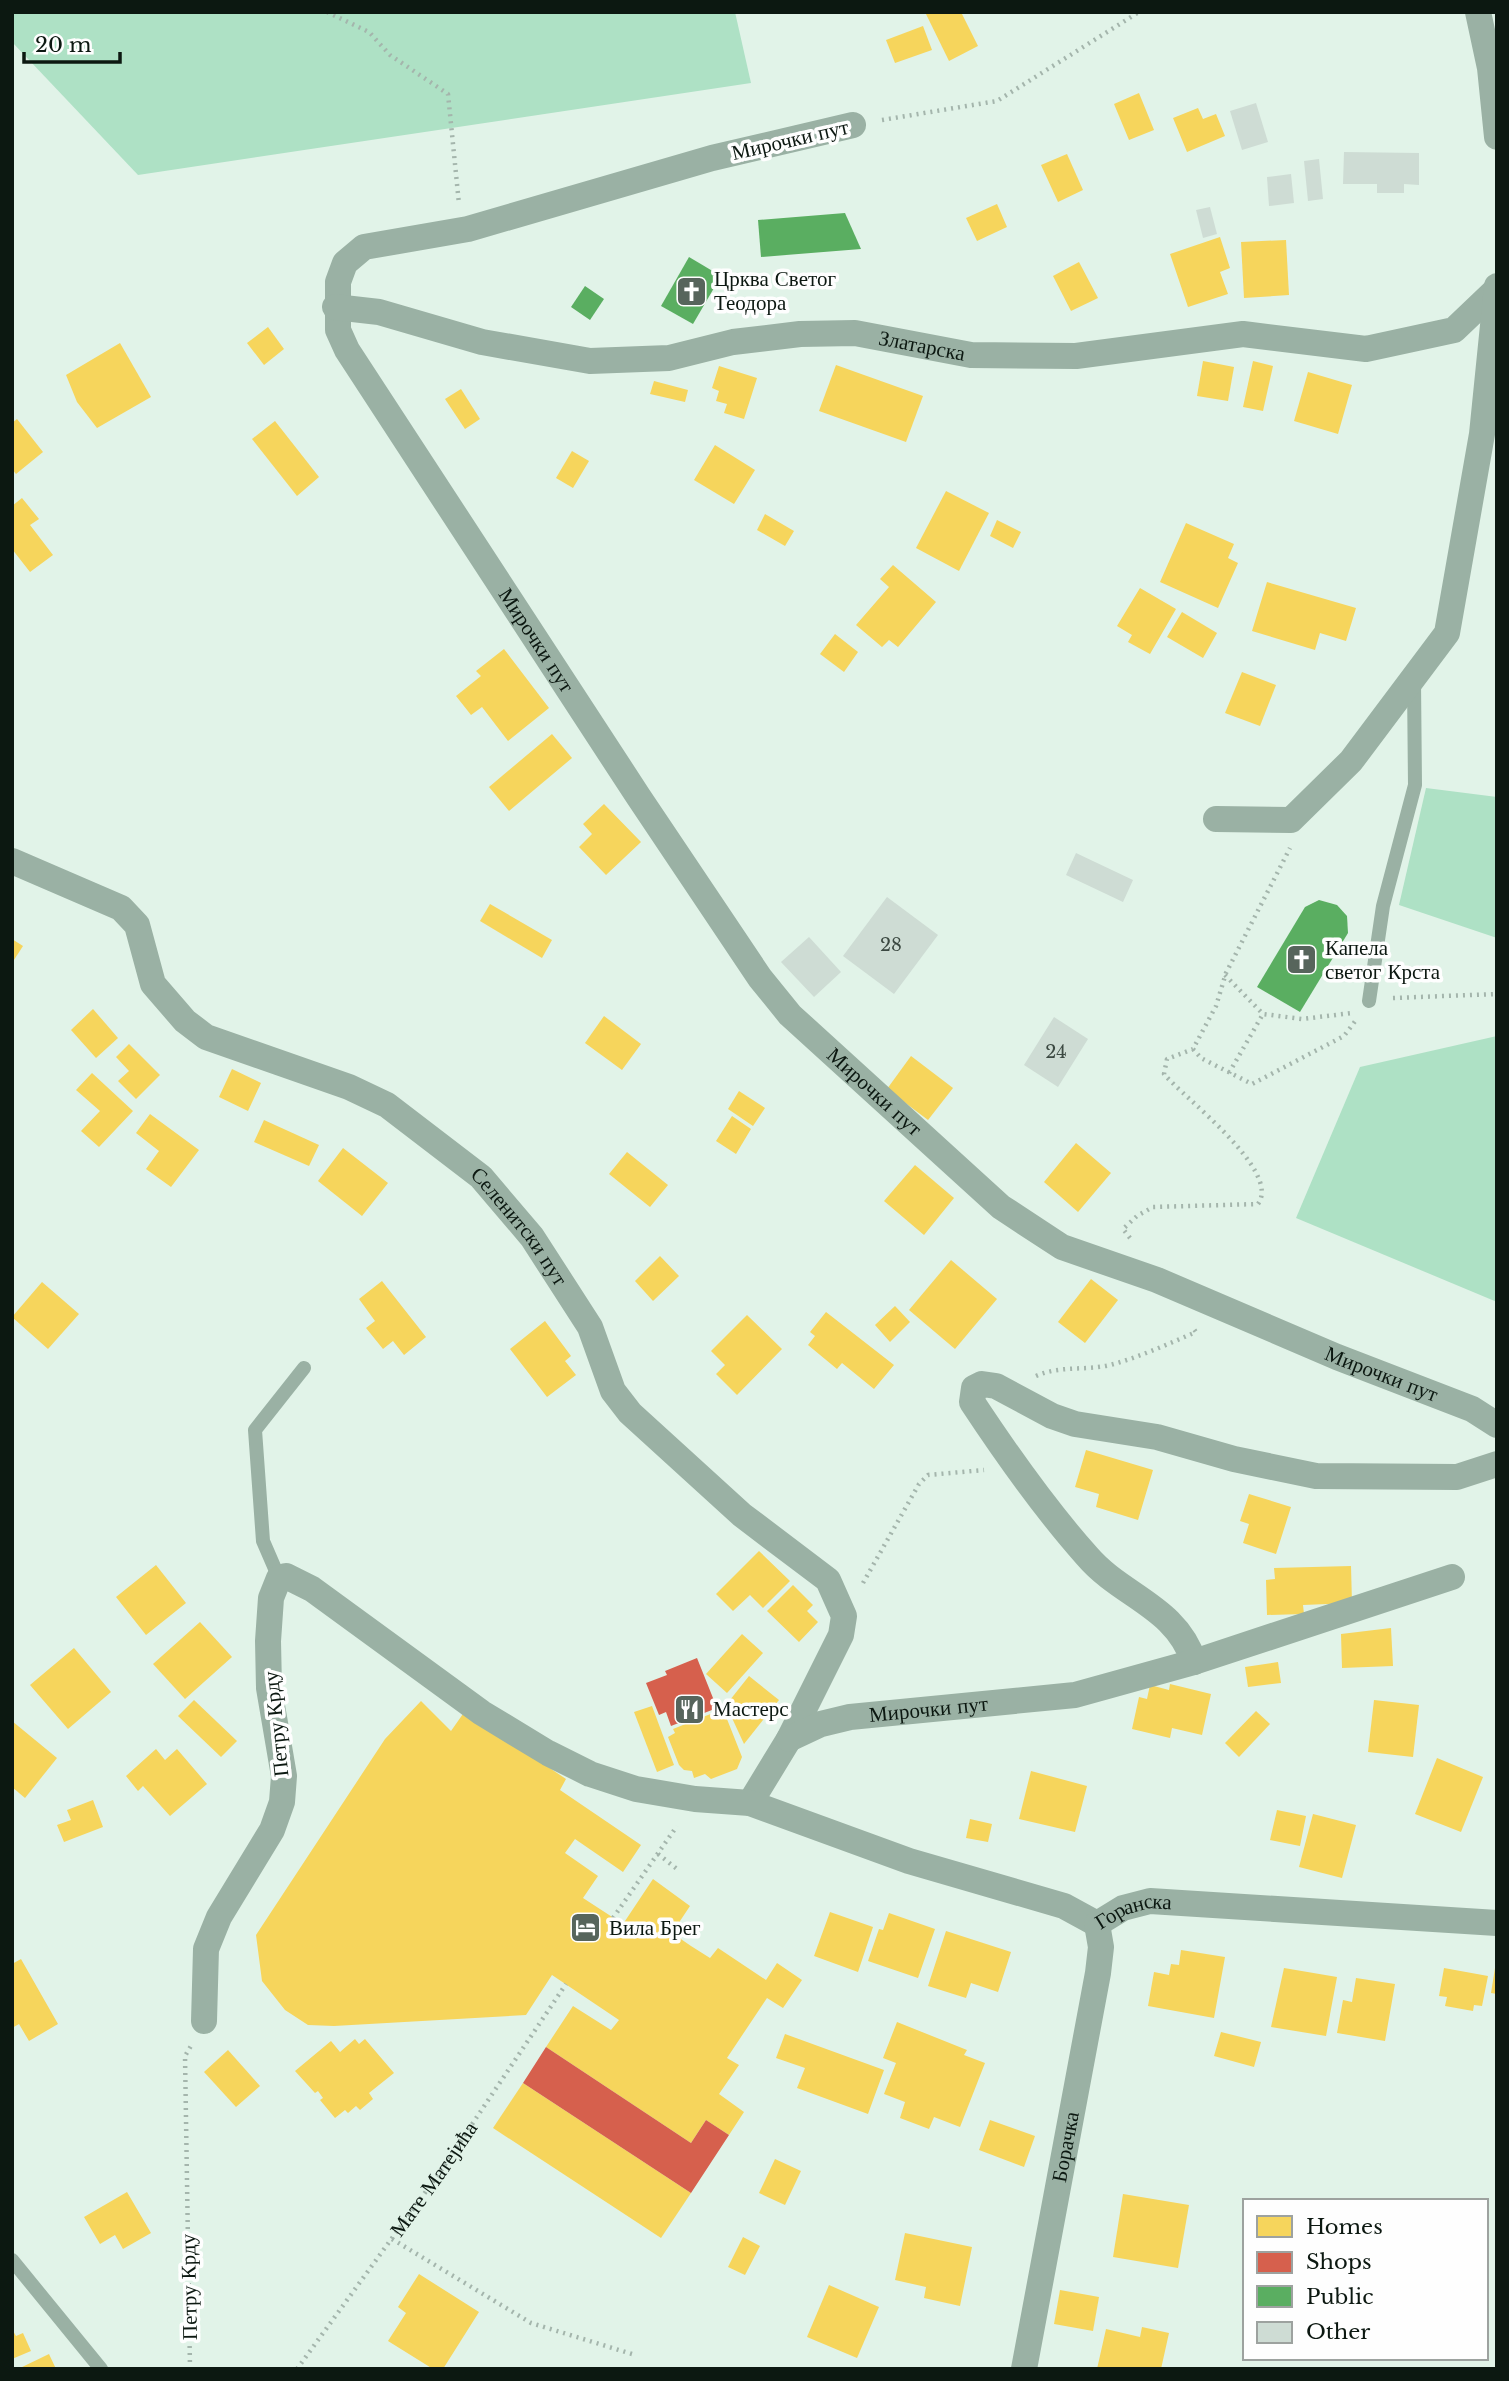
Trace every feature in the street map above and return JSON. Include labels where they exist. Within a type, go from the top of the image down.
[{"type":"street","points":[[1478,12],[1490,68],[1497,137]]},
{"type":"street","name":"Мирочки пут","points":[[853,125],[712,158],[468,229],[364,247],[345,262],[338,282],[335,307],[338,330],[347,350],[638,796],[760,978],[790,1015],[1001,1208],[1062,1247],[1157,1280],[1337,1357],[1472,1409],[1497,1425]]},
{"type":"street","points":[[1216,819],[1291,820],[1351,761],[1447,634],[1482,434],[1497,288]]},
{"type":"street","name":"Златарска","points":[[335,307],[379,312],[482,342],[590,361],[669,358],[733,342],[800,334],[855,333],[971,355],[1076,356],[1244,334],[1366,349],[1454,330],[1497,288]]},
{"type":"street","name":"Селенитски пут","points":[[12,861],[121,908],[136,925],[153,984],[185,1021],[206,1037],[349,1087],[387,1105],[481,1177],[532,1237],[590,1327],[613,1391],[630,1413],[742,1515],[828,1580],[839,1598],[844,1616],[841,1635],[789,1739]]},
{"type":"street","points":[[1194,1662],[1177,1628],[1088,1558],[972,1402],[974,1388],[982,1384],[1007,1390],[1052,1416],[1075,1424],[1157,1437],[1234,1459],[1317,1476],[1457,1477],[1497,1464]]},
{"type":"street","points":[[279,1578],[293,1577],[482,1713],[548,1753],[590,1774],[636,1789],[695,1799],[750,1803],[789,1739]]},
{"type":"street","name":"Мирочки пут","points":[[789,1739],[821,1724],[850,1717],[1075,1695],[1194,1662],[1452,1577]]},
{"type":"street","name":"Петру Крду","points":[[204,2021],[206,1949],[219,1917],[272,1830],[282,1801],[284,1776],[270,1688],[268,1641],[271,1598],[279,1578]]},
{"type":"street","name":"Горанска","points":[[750,1803],[909,1861],[1064,1906],[1097,1924],[1123,1909],[1150,1900],[1497,1923]]},
{"type":"street","name":"Борачка","points":[[1024,2369],[1098,1973],[1101,1947],[1097,1924]]},
{"type":"lane","points":[[1368,1001],[1383,906],[1415,785],[1414,678]]},
{"type":"lane","points":[[279,1578],[262,1541],[255,1430],[304,1368]]},
{"type":"lane","points":[[12,2260],[101,2369]]},
{"type":"path","points":[[327,12],[369,32],[390,55],[449,94],[456,192],[468,229]]},
{"type":"path","name":"Мирочки пут","points":[[853,125],[997,101],[1139,12]]},
{"type":"path","points":[[1157,1280],[1144,1255],[1123,1229],[1136,1216],[1153,1207],[1258,1203],[1264,1196],[1263,1184],[1253,1167],[1230,1141],[1223,1127],[1178,1091],[1164,1074],[1167,1059],[1193,1049],[1216,1006],[1225,975],[1304,820],[1308,803]]},
{"type":"path","points":[[1193,1049],[1201,1058],[1252,1084],[1344,1036],[1363,1010],[1338,1017],[1302,1019],[1264,1014],[1225,975]]},
{"type":"path","points":[[1368,1001],[1418,995],[1496,993]]},
{"type":"path","points":[[1229,1073],[1264,1014]]},
{"type":"path","points":[[1007,1390],[1053,1368],[1107,1366],[1146,1354],[1196,1332],[1188,1322]]},
{"type":"path","points":[[865,1588],[862,1581],[901,1512],[929,1475],[993,1469],[1015,1462]]},
{"type":"path","points":[[614,1918],[695,1799]]},
{"type":"path","points":[[658,1854],[677,1868]]},
{"type":"path","name":"Мате Матејића","points":[[298,2369],[392,2239],[566,1984]]},
{"type":"path","name":"Петру Крду","points":[[190,2369],[185,2056],[204,2021]]},
{"type":"path","points":[[392,2239],[531,2323],[632,2354]]},
{"type":"green space","points":[[12,12],[735,12],[751,83],[138,175],[12,42]]},
{"type":"green space","points":[[1426,788],[1497,797],[1497,938],[1399,905]]},
{"type":"green space","points":[[1497,1036],[1497,1302],[1296,1218],[1360,1067]]},
{"type":"building: Homes","points":[[925,12],[961,12],[978,46],[949,61]]},
{"type":"building: Homes","points":[[923,26],[932,50],[895,63],[886,40]]},
{"type":"building: Homes","points":[[1139,93],[1154,130],[1129,140],[1114,104]]},
{"type":"building: Homes","points":[[1198,108],[1203,119],[1216,114],[1225,136],[1187,152],[1173,118]]},
{"type":"building: Homes","points":[[1067,154],[1083,190],[1058,202],[1041,165]]},
{"type":"building: Homes","points":[[997,204],[1007,227],[977,241],[966,218]]},
{"type":"building: Homes","points":[[1220,237],[1230,268],[1220,272],[1228,294],[1188,307],[1170,254]]},
{"type":"building: Homes","points":[[1286,240],[1289,295],[1244,298],[1241,242]]},
{"type":"building: Homes","points":[[1079,262],[1098,298],[1071,311],[1053,276]]},
{"type":"building: Homes","points":[[268,327],[284,349],[264,365],[247,343]]},
{"type":"building: Homes","points":[[120,343],[151,397],[97,428],[77,402],[66,375]]},
{"type":"building: Homes","points":[[1203,361],[1234,367],[1228,401],[1197,396]]},
{"type":"building: Homes","points":[[1253,361],[1273,366],[1263,411],[1243,407]]},
{"type":"building: Homes","points":[[836,365],[923,396],[906,442],[819,411]]},
{"type":"building: Homes","points":[[719,366],[757,378],[744,419],[724,413],[727,404],[716,401],[719,391],[712,388]]},
{"type":"building: Homes","points":[[1308,372],[1352,385],[1338,434],[1294,421]]},
{"type":"building: Homes","points":[[654,381],[688,390],[685,402],[650,394]]},
{"type":"building: Homes","points":[[461,389],[480,419],[465,429],[445,399]]},
{"type":"building: Homes","points":[[17,419],[43,452],[16,474],[12,469],[12,423]]},
{"type":"building: Homes","points":[[275,421],[319,477],[297,496],[252,439]]},
{"type":"building: Homes","points":[[715,445],[755,470],[734,504],[694,480]]},
{"type":"building: Homes","points":[[572,451],[589,461],[573,488],[556,478]]},
{"type":"building: Homes","points":[[946,491],[989,513],[959,571],[916,548]]},
{"type":"building: Homes","points":[[22,498],[39,519],[30,525],[53,555],[30,572],[12,549],[12,506]]},
{"type":"building: Homes","points":[[765,514],[794,531],[785,546],[757,530]]},
{"type":"building: Homes","points":[[997,520],[1021,532],[1013,548],[990,536]]},
{"type":"building: Homes","points":[[1186,523],[1234,544],[1228,558],[1238,563],[1218,608],[1160,582]]},
{"type":"building: Homes","points":[[893,565],[936,602],[898,647],[889,640],[882,647],[856,625],[889,587],[880,579]]},
{"type":"building: Homes","points":[[1267,582],[1356,608],[1346,641],[1320,633],[1315,650],[1252,631]]},
{"type":"building: Homes","points":[[1140,588],[1176,609],[1150,654],[1128,642],[1132,635],[1117,626]]},
{"type":"building: Homes","points":[[1182,612],[1217,633],[1203,658],[1167,637]]},
{"type":"building: Homes","points":[[835,634],[858,652],[844,672],[820,654]]},
{"type":"building: Homes","points":[[504,649],[549,708],[508,741],[482,707],[471,715],[456,696],[481,676],[476,671]]},
{"type":"building: Homes","points":[[1242,672],[1276,685],[1260,726],[1225,713]]},
{"type":"building: Homes","points":[[552,734],[572,758],[509,811],[489,787]]},
{"type":"building: Homes","points":[[604,804],[641,842],[606,875],[579,847],[592,834],[583,824]]},
{"type":"building: Homes","points":[[490,904],[552,940],[542,958],[480,921]]},
{"type":"building: Homes","points":[[12,939],[23,946],[12,963]]},
{"type":"building: Homes","points":[[93,1009],[118,1038],[96,1058],[71,1030]]},
{"type":"building: Homes","points":[[604,1016],[641,1044],[622,1070],[585,1043]]},
{"type":"building: Homes","points":[[129,1044],[160,1075],[136,1099],[118,1081],[129,1071],[116,1057]]},
{"type":"building: Homes","points":[[911,1056],[953,1088],[928,1120],[887,1089]]},
{"type":"building: Homes","points":[[232,1069],[261,1083],[248,1111],[219,1097]]},
{"type":"building: Homes","points":[[92,1073],[133,1111],[99,1147],[81,1131],[100,1111],[76,1090]]},
{"type":"building: Homes","points":[[739,1091],[765,1108],[753,1126],[728,1109]]},
{"type":"building: Homes","points":[[150,1114],[199,1150],[171,1187],[146,1169],[159,1151],[136,1133]]},
{"type":"building: Homes","points":[[732,1116],[751,1129],[736,1154],[716,1141]]},
{"type":"building: Homes","points":[[264,1120],[319,1145],[309,1166],[254,1142]]},
{"type":"building: Homes","points":[[1076,1143],[1111,1173],[1078,1212],[1044,1182]]},
{"type":"building: Homes","points":[[343,1148],[388,1183],[362,1216],[318,1181]]},
{"type":"building: Homes","points":[[627,1152],[668,1185],[650,1207],[609,1174]]},
{"type":"building: Homes","points":[[915,1165],[954,1198],[924,1235],[884,1201]]},
{"type":"building: Homes","points":[[660,1256],[679,1276],[653,1301],[635,1281]]},
{"type":"building: Homes","points":[[951,1260],[997,1299],[955,1349],[909,1310]]},
{"type":"building: Homes","points":[[1091,1279],[1118,1300],[1085,1343],[1058,1322]]},
{"type":"building: Homes","points":[[382,1281],[426,1337],[404,1355],[393,1341],[383,1349],[366,1328],[375,1321],[359,1299]]},
{"type":"building: Homes","points":[[42,1282],[79,1314],[48,1349],[12,1317]]},
{"type":"building: Homes","points":[[895,1306],[910,1322],[890,1342],[875,1325]]},
{"type":"building: Homes","points":[[826,1312],[894,1365],[874,1389],[842,1363],[837,1369],[808,1345],[815,1336],[810,1332]]},
{"type":"building: Homes","points":[[747,1315],[782,1349],[737,1395],[716,1374],[725,1365],[711,1351]]},
{"type":"building: Homes","points":[[545,1321],[571,1356],[565,1361],[576,1375],[547,1397],[510,1349]]},
{"type":"building: Homes","points":[[1086,1450],[1153,1470],[1138,1520],[1096,1507],[1099,1494],[1075,1487]]},
{"type":"building: Homes","points":[[1249,1494],[1291,1507],[1276,1554],[1243,1543],[1249,1524],[1240,1521]]},
{"type":"building: Homes","points":[[759,1551],[790,1581],[763,1608],[750,1595],[733,1611],[716,1594]]},
{"type":"building: Homes","points":[[156,1565],[186,1603],[146,1635],[116,1597]]},
{"type":"building: Homes","points":[[1351,1566],[1352,1603],[1303,1605],[1304,1614],[1267,1615],[1266,1580],[1275,1579],[1274,1568]]},
{"type":"building: Homes","points":[[793,1585],[813,1605],[807,1611],[818,1622],[799,1642],[767,1611]]},
{"type":"building: Homes","points":[[200,1622],[232,1657],[185,1699],[153,1664]]},
{"type":"building: Homes","points":[[1391,1628],[1393,1666],[1342,1668],[1341,1634]]},
{"type":"building: Homes","points":[[742,1634],[763,1653],[727,1693],[706,1674]]},
{"type":"building: Homes","points":[[74,1648],[111,1692],[68,1729],[30,1685]]},
{"type":"building: Homes","points":[[1278,1662],[1281,1683],[1248,1687],[1245,1667]]},
{"type":"building: Homes","points":[[749,1676],[779,1700],[744,1744],[726,1705]]},
{"type":"building: Homes","points":[[1170,1684],[1211,1694],[1202,1735],[1172,1728],[1170,1738],[1132,1729],[1139,1697],[1147,1699],[1150,1685],[1169,1690]]},
{"type":"building: Homes","points":[[194,1700],[237,1741],[221,1757],[178,1716]]},
{"type":"building: Homes","points":[[1374,1700],[1419,1705],[1413,1757],[1368,1752]]},
{"type":"building: Homes","points":[[421,1701],[451,1731],[465,1711],[566,1779],[560,1790],[641,1845],[623,1872],[575,1839],[565,1853],[598,1876],[583,1898],[623,1924],[653,1879],[690,1906],[672,1933],[691,1946],[710,1958],[718,1948],[766,1980],[777,1963],[802,1980],[783,2008],[767,1998],[727,2058],[739,2065],[719,2094],[744,2112],[729,2135],[706,2120],[691,2143],[546,2047],[573,2006],[611,2030],[619,2020],[552,1975],[526,2015],[334,2026],[308,2025],[285,2010],[262,1981],[256,1935],[385,1739]]},
{"type":"building: Homes","points":[[652,1706],[674,1765],[657,1772],[634,1712]]},
{"type":"building: Homes","points":[[723,1709],[742,1757],[737,1769],[711,1779],[705,1774],[694,1778],[692,1771],[684,1770],[679,1765],[668,1737],[675,1733],[673,1729]]},
{"type":"building: Homes","points":[[1256,1711],[1270,1724],[1239,1757],[1225,1743]]},
{"type":"building: Homes","points":[[12,1721],[57,1758],[25,1798],[12,1787]]},
{"type":"building: Homes","points":[[156,1749],[165,1760],[177,1749],[207,1784],[170,1816],[143,1786],[138,1791],[126,1776]]},
{"type":"building: Homes","points":[[1437,1758],[1483,1777],[1461,1832],[1415,1814]]},
{"type":"building: Homes","points":[[1031,1771],[1087,1786],[1075,1832],[1019,1819]]},
{"type":"building: Homes","points":[[93,1800],[103,1827],[64,1842],[57,1825],[71,1820],[67,1810]]},
{"type":"building: Homes","points":[[1277,1810],[1306,1816],[1300,1846],[1270,1840]]},
{"type":"building: Homes","points":[[1313,1814],[1356,1825],[1342,1878],[1299,1867]]},
{"type":"building: Homes","points":[[970,1819],[992,1824],[988,1842],[966,1838]]},
{"type":"building: Homes","points":[[830,1912],[873,1927],[858,1972],[814,1956]]},
{"type":"building: Homes","points":[[889,1913],[935,1929],[918,1978],[868,1961],[879,1929],[883,1930]]},
{"type":"building: Homes","points":[[946,1931],[1011,1952],[998,1992],[971,1983],[966,1998],[928,1986]]},
{"type":"building: Homes","points":[[1181,1950],[1225,1957],[1214,2018],[1148,2006],[1154,1972],[1169,1975],[1171,1964],[1179,1965]]},
{"type":"building: Homes","points":[[21,1959],[58,2024],[29,2041],[19,2024],[12,2028],[12,1964]]},
{"type":"building: Homes","points":[[1284,1968],[1337,1977],[1326,2036],[1271,2027]]},
{"type":"building: Homes","points":[[1444,1968],[1488,1976],[1482,2006],[1474,2005],[1473,2011],[1445,2006],[1447,1997],[1439,1996]]},
{"type":"building: Homes","points":[[1497,1968],[1497,1994],[1491,1993]]},
{"type":"building: Homes","points":[[1356,1978],[1395,1984],[1385,2041],[1337,2033],[1343,2000],[1352,2002]]},
{"type":"building: Homes","points":[[897,2022],[967,2050],[964,2055],[985,2063],[960,2127],[934,2117],[929,2129],[900,2118],[905,2102],[884,2094],[896,2063],[883,2058]]},
{"type":"building: Homes","points":[[1221,2032],[1261,2042],[1254,2067],[1214,2056]]},
{"type":"building: Homes","points":[[785,2034],[884,2070],[868,2114],[797,2088],[805,2068],[776,2058]]},
{"type":"building: Homes","points":[[355,2039],[359,2044],[365,2039],[394,2073],[369,2093],[373,2099],[360,2110],[356,2106],[348,2113],[345,2110],[335,2118],[320,2100],[323,2098],[318,2091],[315,2093],[295,2071],[331,2041],[340,2052]]},
{"type":"building: Homes","points":[[228,2050],[260,2086],[236,2107],[204,2072]]},
{"type":"building: Homes","points":[[523,2083],[691,2193],[661,2238],[493,2128]]},
{"type":"building: Homes","points":[[990,2120],[1035,2136],[1024,2167],[979,2150]]},
{"type":"building: Homes","points":[[775,2159],[801,2171],[785,2205],[759,2193]]},
{"type":"building: Homes","points":[[127,2192],[151,2233],[123,2249],[115,2235],[100,2244],[84,2217]]},
{"type":"building: Homes","points":[[1123,2194],[1189,2205],[1178,2268],[1113,2257]]},
{"type":"building: Homes","points":[[905,2233],[972,2247],[960,2306],[924,2298],[926,2287],[895,2280]]},
{"type":"building: Homes","points":[[743,2237],[760,2246],[745,2275],[728,2267]]},
{"type":"building: Homes","points":[[419,2274],[479,2312],[443,2369],[433,2369],[388,2341],[406,2313],[398,2307]]},
{"type":"building: Homes","points":[[829,2285],[879,2307],[857,2358],[807,2337]]},
{"type":"building: Homes","points":[[1060,2290],[1099,2297],[1093,2331],[1054,2324]]},
{"type":"building: Homes","points":[[1142,2327],[1169,2333],[1161,2369],[1097,2369],[1106,2329],[1140,2337]]},
{"type":"building: Homes","points":[[12,2329],[16,2336],[23,2333],[31,2351],[12,2359]]},
{"type":"building: Homes","points":[[49,2354],[56,2369],[18,2369]]},
{"type":"building: Shops","points":[[697,1658],[717,1708],[671,1726],[666,1712],[659,1715],[646,1683],[667,1675],[665,1671]]},
{"type":"building: Shops","points":[[546,2047],[691,2143],[706,2120],[729,2135],[691,2193],[523,2083]]},
{"type":"building: Public","points":[[845,213],[861,249],[761,257],[758,220]]},
{"type":"building: Public","name":"Црква Светог Теодора","points":[[689,257],[721,276],[693,324],[661,306]]},
{"type":"building: Public","points":[[585,286],[604,299],[590,320],[571,307]]},
{"type":"building: Public","name":"Капела светог Крста","points":[[1319,900],[1337,905],[1347,916],[1348,933],[1300,1012],[1257,987],[1305,907]]},
{"type":"building: Other","points":[[1256,103],[1268,142],[1242,150],[1230,111]]},
{"type":"building: Other","points":[[1344,152],[1419,153],[1419,185],[1404,184],[1404,193],[1377,193],[1377,184],[1343,184]]},
{"type":"building: Other","points":[[1319,159],[1323,199],[1308,201],[1304,161]]},
{"type":"building: Other","points":[[1291,174],[1294,203],[1269,206],[1267,177]]},
{"type":"building: Other","points":[[1210,207],[1217,234],[1203,238],[1196,210]]},
{"type":"building: Other","points":[[1076,853],[1133,880],[1123,902],[1066,875]]},
{"type":"building: Other","points":[[887,897],[938,935],[894,994],[843,956]]},
{"type":"building: Other","points":[[809,937],[841,972],[814,997],[781,962]]},
{"type":"building: Other","points":[[1054,1017],[1088,1039],[1058,1087],[1024,1065]]},
{"type":"place","name":"Црква Светог Теодора","points":[[691,291]]},
{"type":"place","name":"Капела светог Крста","points":[[1302,960]]},
{"type":"place","name":"Мастерс","points":[[690,1709]]},
{"type":"place","name":"Вила Брег","points":[[586,1928]]}]
